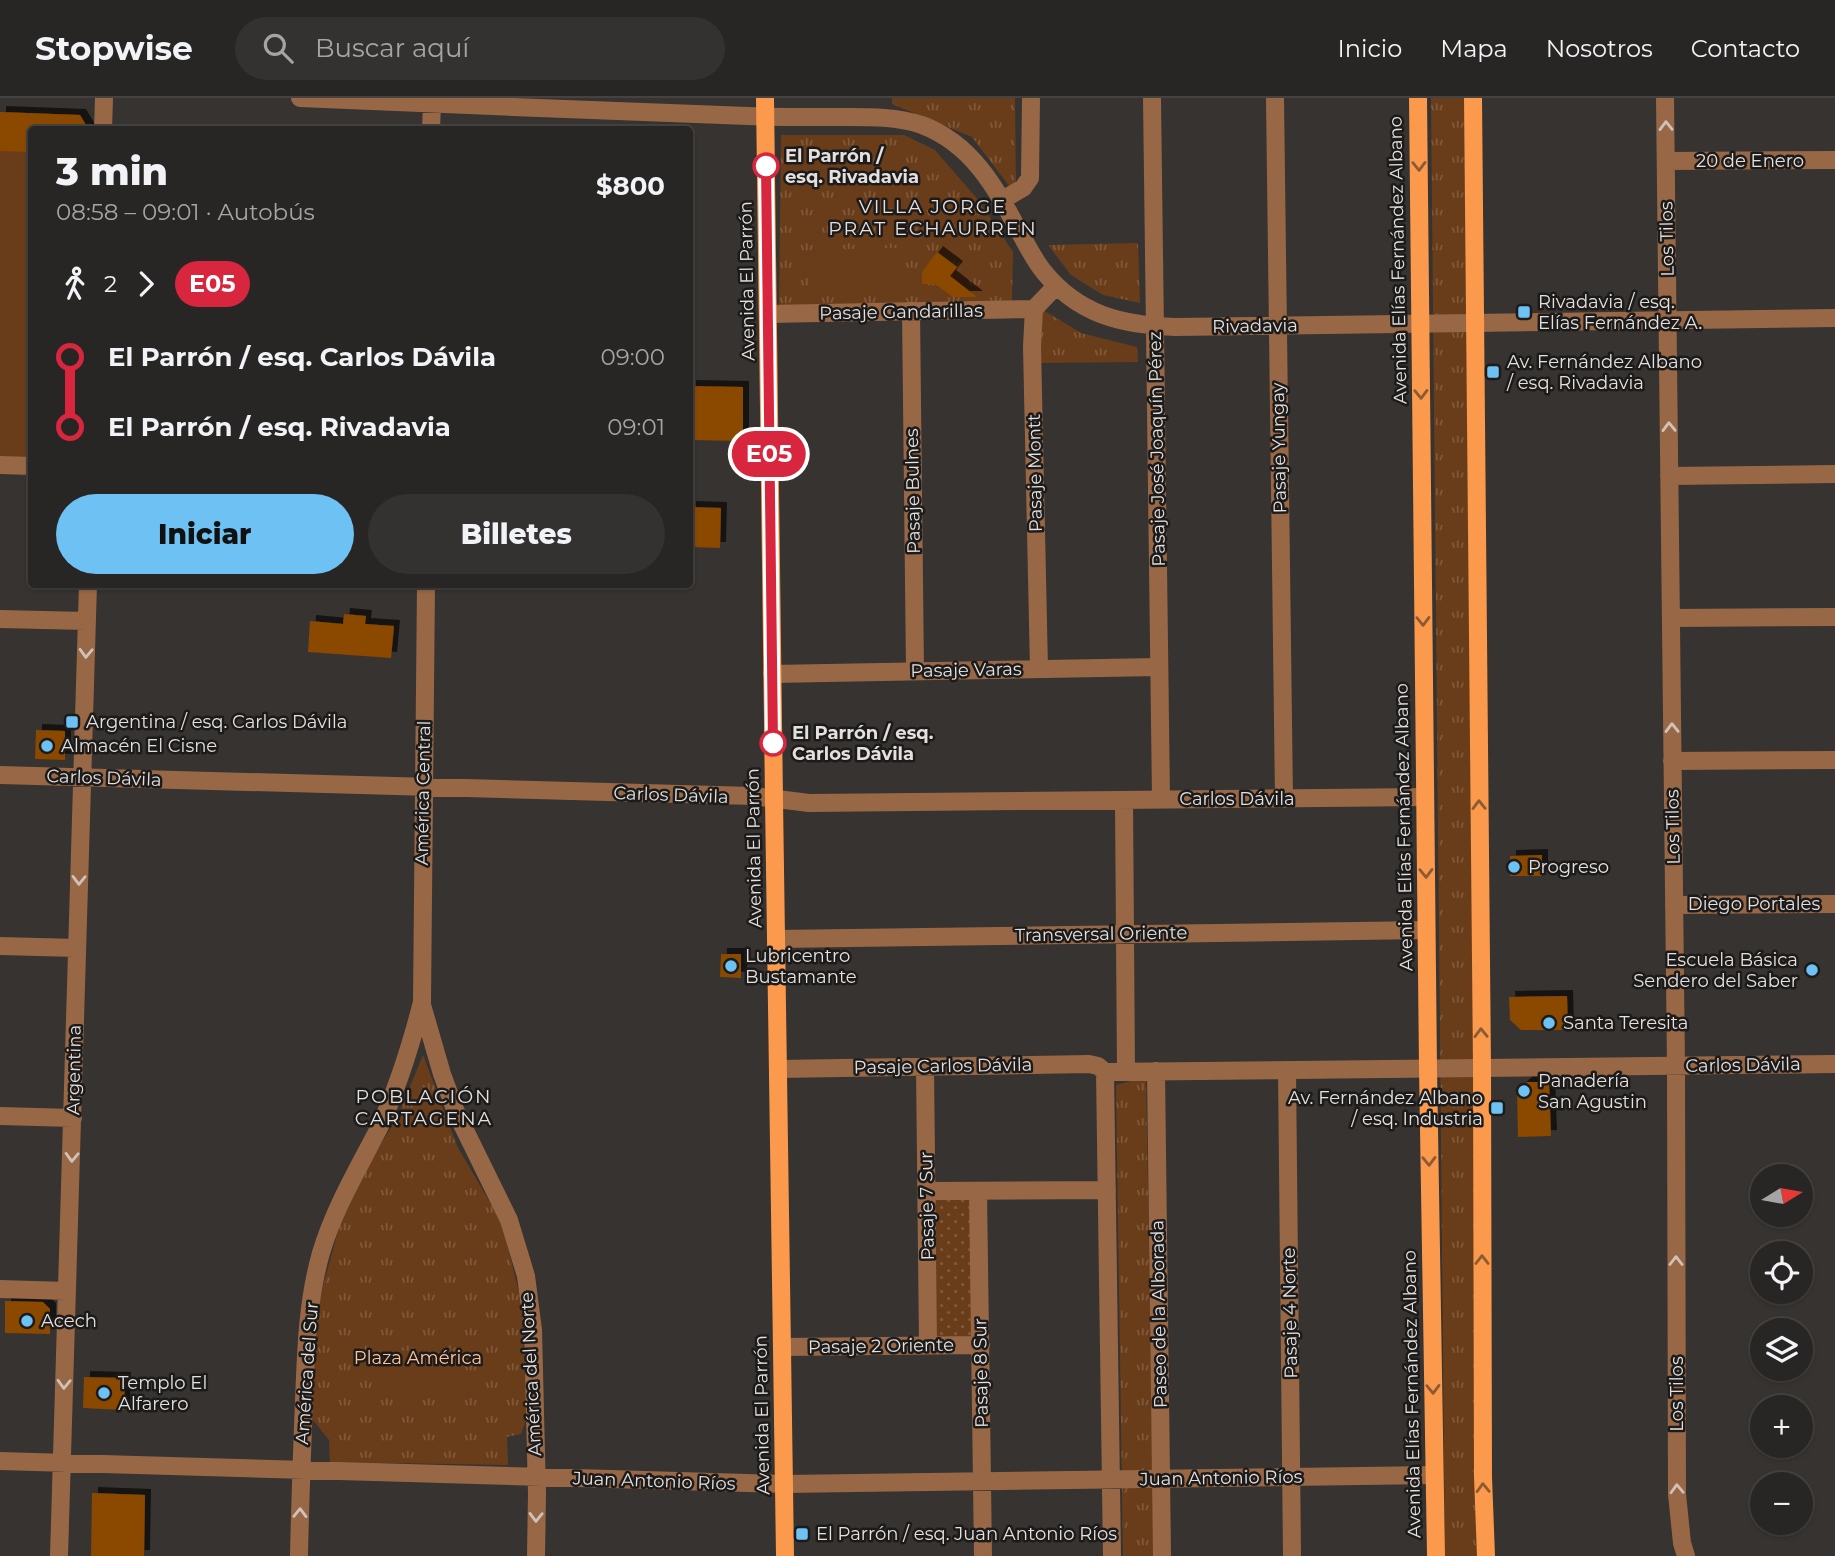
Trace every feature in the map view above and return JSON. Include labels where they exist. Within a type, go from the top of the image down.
[{"type":"main road","name":"Avenida El Parrón","points":[[765,98],[785,1556]]},
{"type":"main road","name":"Avenida Elías Fernández Albano","points":[[1418,98],[1426,930],[1436,1556]]},
{"type":"main road","points":[[1473,98],[1483,1477],[1486,1556]]},
{"type":"street","points":[[103,126],[104,98]]},
{"type":"street","name":"Rivadavia","points":[[300,98],[766,117],[884,118],[922,125],[963,149],[977,163],[1002,200],[1032,256],[1056,286],[1104,316],[1134,325],[1835,318]]},
{"type":"street","points":[[1002,200],[1023,188],[1030,178],[1031,98]]},
{"type":"street","name":"Pasaje José Joaquín Pérez","points":[[1152,98],[1161,799]]},
{"type":"street","name":"Pasaje Yungay","points":[[1275,98],[1284,799]]},
{"type":"street","name":"Los Tilos","points":[[1665,98],[1676,1066],[1677,1494],[1686,1556]]},
{"type":"street","points":[[431,126],[432,103]]},
{"type":"street","name":"20 de Enero","points":[[1666,162],[1835,160]]},
{"type":"street","points":[[1034,309],[1056,286]]},
{"type":"street","name":"Pasaje Gandarillas","points":[[768,314],[1034,309]]},
{"type":"street","name":"Pasaje Montt","points":[[1034,309],[1032,359],[1039,669]]},
{"type":"street","name":"Pasaje Bulnes","points":[[911,311],[915,671]]},
{"type":"street","points":[[0,465],[28,466]]},
{"type":"street","points":[[1669,476],[1835,474]]},
{"type":"street","name":"Argentina","points":[[59,1556],[88,588]]},
{"type":"street","name":"América Central","points":[[422,1002],[426,588]]},
{"type":"street","points":[[1671,618],[1835,617]]},
{"type":"street","points":[[0,619],[87,621]]},
{"type":"street","name":"Pasaje Varas","points":[[772,674],[1160,667]]},
{"type":"street","points":[[1672,761],[1835,760]]},
{"type":"street","name":"Carlos Dávila","points":[[0,775],[753,796],[809,803],[1425,797]]},
{"type":"street","points":[[1124,800],[1126,1072]]},
{"type":"street","name":"Diego Portales","points":[[1674,905],[1835,904]]},
{"type":"street","name":"Transversal Oriente","points":[[776,939],[1426,930]]},
{"type":"street","points":[[0,946],[77,948]]},
{"type":"street","name":"América del Sur","points":[[299,1556],[307,1331],[321,1254],[339,1206],[394,1092],[413,1038],[422,1002]]},
{"type":"street","name":"América del Norte","points":[[422,1002],[442,1074],[456,1112],[509,1220],[526,1276],[533,1331],[536,1556]]},
{"type":"street","name":"Pasaje Carlos Dávila","points":[[778,1069],[1089,1064],[1098,1066],[1105,1072]]},
{"type":"street","name":"Carlos Dávila","points":[[1105,1072],[1835,1064]]},
{"type":"street","name":"Pasaje 7 Sur","points":[[925,1066],[928,1346]]},
{"type":"street","name":"Pasaje 4 Norte","points":[[1287,1070],[1292,1556]]},
{"type":"street","name":"Paseo de la Alborada","points":[[1156,1071],[1162,1556]]},
{"type":"street","points":[[1105,1072],[1112,1556]]},
{"type":"street","points":[[0,1116],[73,1118]]},
{"type":"street","points":[[927,1191],[1107,1189]]},
{"type":"street","name":"Pasaje 8 Sur","points":[[978,1191],[984,1556]]},
{"type":"street","points":[[0,1289],[67,1292]]},
{"type":"street","name":"Pasaje 2 Oriente","points":[[782,1347],[981,1345]]},
{"type":"street","name":"Juan Antonio Ríos","points":[[0,1461],[784,1484],[1434,1475]]},
{"type":"green space","points":[[892,98],[1015,98],[1016,195],[972,137],[892,104]]},
{"type":"green space","points":[[1431,98],[1465,98],[1478,1556],[1445,1556]]},
{"type":"green space","points":[[0,112],[80,115],[45,126],[28,126],[28,459],[0,458]]},
{"type":"green space","points":[[781,135],[904,135],[935,150],[979,201],[1013,252],[1012,304],[779,308]]},
{"type":"green space","points":[[1138,243],[1140,303],[1103,295],[1071,275],[1048,245]]},
{"type":"green space","points":[[896,248],[897,294],[809,296],[808,250]]},
{"type":"green space","points":[[1038,307],[1081,333],[1137,347],[1138,362],[1038,363]]},
{"type":"green space","name":"Plaza América","points":[[423,1055],[457,1146],[502,1223],[521,1301],[527,1416],[521,1434],[507,1437],[508,1465],[330,1462],[329,1440],[313,1420],[313,1322],[339,1228],[364,1172],[397,1118]]},
{"type":"green space","points":[[1146,1077],[1154,1556],[1123,1556],[1116,1085]]},
{"type":"green space","points":[[933,1199],[974,1199],[976,1337],[935,1337]]},
{"type":"green space","points":[[373,1350],[459,1352],[457,1396],[372,1394]]},
{"type":"building","points":[[0,112],[80,115],[87,126],[28,126],[28,152],[0,151]]},
{"type":"building","points":[[937,252],[957,267],[950,276],[977,297],[953,297],[935,284],[922,284],[922,272]]},
{"type":"building","points":[[693,386],[743,387],[743,441],[693,440]]},
{"type":"building","points":[[693,507],[721,508],[720,548],[693,547]]},
{"type":"building","points":[[344,614],[366,616],[365,624],[394,626],[391,658],[308,652],[310,621],[343,624]]},
{"type":"building","points":[[36,730],[65,731],[65,760],[35,759]]},
{"type":"building","points":[[1542,855],[1542,876],[1510,876],[1510,856]]},
{"type":"building","name":"Lubricentro Bustamante","points":[[721,954],[741,954],[741,978],[720,977]]},
{"type":"building","points":[[1567,996],[1568,1030],[1521,1030],[1510,1020],[1509,997]]},
{"type":"building","points":[[1527,1082],[1549,1082],[1551,1136],[1518,1137],[1517,1091]]},
{"type":"building","name":"Acech","points":[[5,1301],[43,1302],[50,1309],[50,1334],[5,1333]]},
{"type":"building","name":"Templo El Alfarero","points":[[84,1377],[125,1378],[124,1410],[83,1408]]},
{"type":"building","points":[[92,1493],[145,1495],[144,1556],[91,1556]]},
{"type":"bus line","name":"E05","points":[[766,166],[773,743]]},
{"type":"place","name":"El Parrón / esq. Rivadavia","points":[[766,166]]},
{"type":"place","name":"Rivadavia / esq. Elías Fernández A.","points":[[1524,312]]},
{"type":"place","name":"Av. Fernández Albano / esq. Rivadavia","points":[[1493,372]]},
{"type":"place","name":"Argentina / esq. Carlos Dávila","points":[[72,722]]},
{"type":"place","name":"El Parrón / esq. Carlos Dávila","points":[[773,743]]},
{"type":"place","name":"Almacén El Cisne","points":[[47,746]]},
{"type":"place","name":"Progreso","points":[[1514,867]]},
{"type":"place","name":"Lubricentro Bustamante","points":[[731,966]]},
{"type":"place","name":"Escuela Básica Sendero del Saber","points":[[1812,970]]},
{"type":"place","name":"Santa Teresita","points":[[1549,1023]]},
{"type":"place","name":"Panadería San Agustin","points":[[1524,1091]]},
{"type":"place","name":"Av. Fernández Albano / esq. Industria","points":[[1497,1108]]},
{"type":"place","name":"Acech","points":[[27,1321]]},
{"type":"place","name":"Templo El Alfarero","points":[[104,1393]]},
{"type":"place","name":"El Parrón / esq. Juan Antonio Ríos","points":[[802,1534]]},
{"type":"district","name":"VILLA JORGE PRAT ECHAURREN","points":[[933,217]]},
{"type":"district","name":"POBLACIÓN CARTAGENA","points":[[424,1107]]}]
